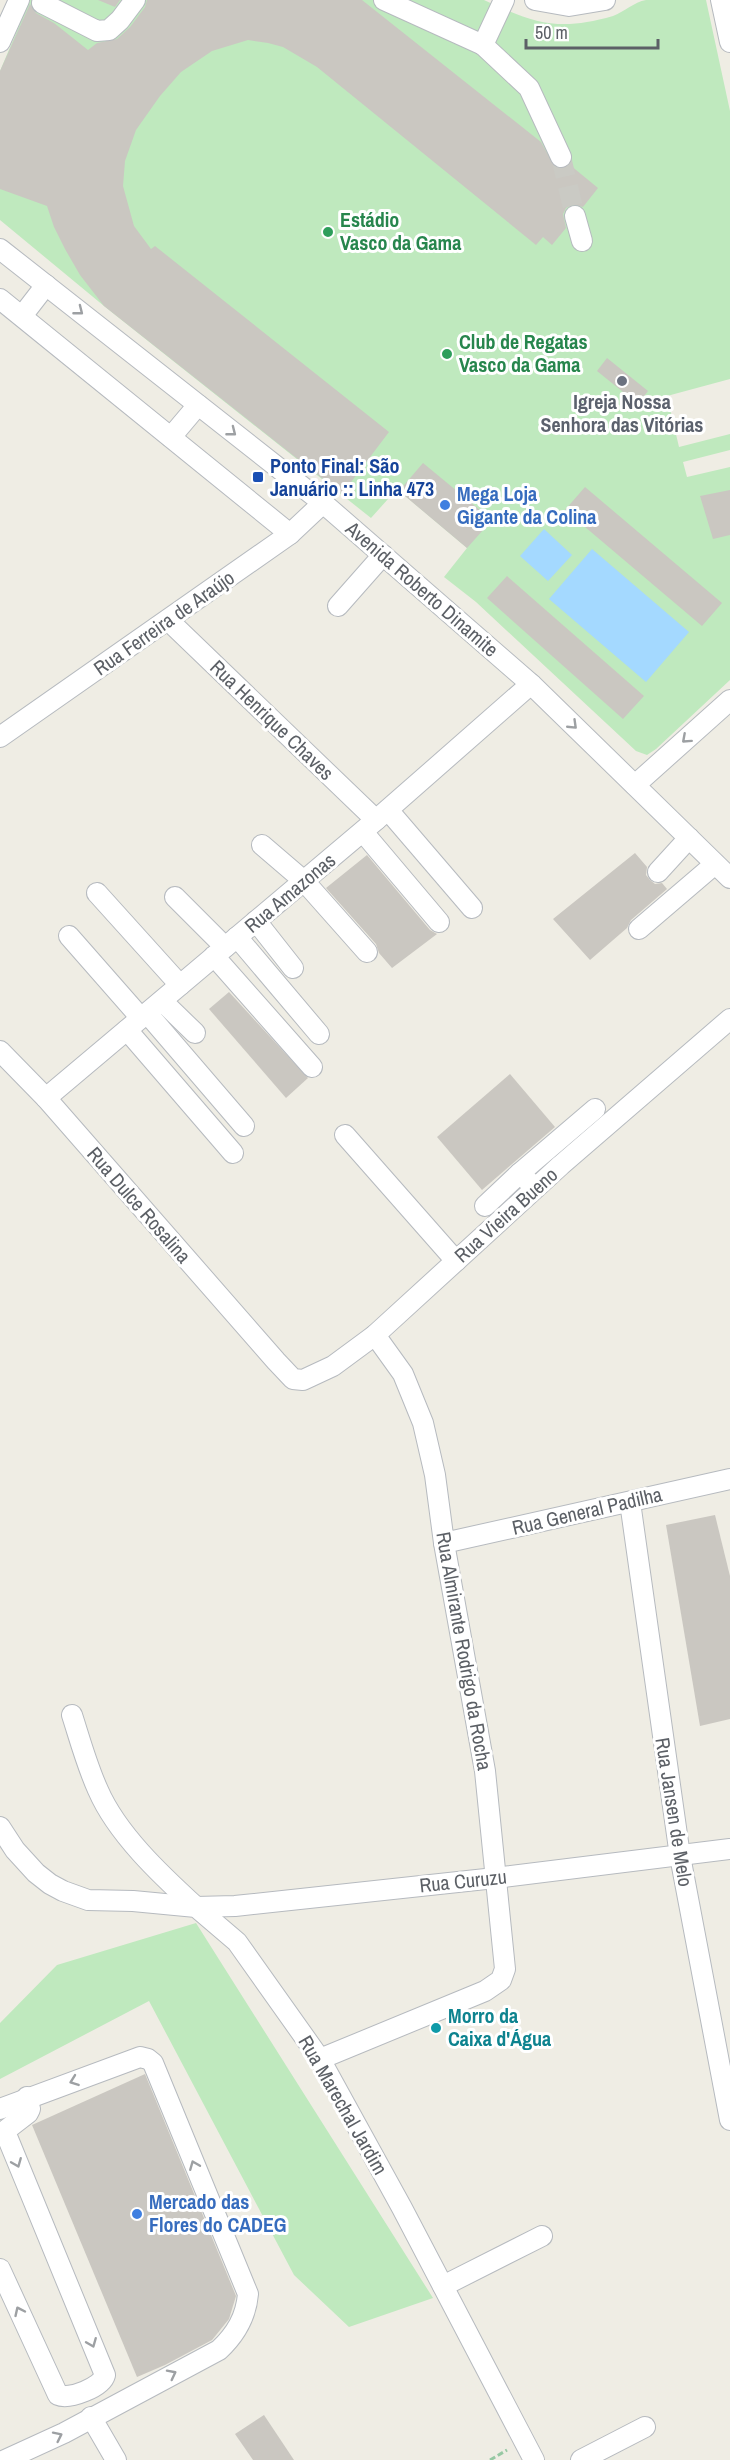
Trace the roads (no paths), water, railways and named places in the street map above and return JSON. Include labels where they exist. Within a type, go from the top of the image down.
[{"type":"street","points":[[0,42],[19,0]]},
{"type":"street","points":[[42,3],[97,31],[109,30],[135,0]]},
{"type":"street","points":[[384,0],[483,45],[528,88],[561,158]]},
{"type":"street","points":[[483,45],[504,0]]},
{"type":"street","points":[[535,0],[569,6],[605,0]]},
{"type":"street","points":[[721,0],[730,42]]},
{"type":"street","points":[[575,216],[582,241]]},
{"type":"street","name":"Avenida Roberto Dinamite","points":[[0,249],[323,503],[531,684],[730,878]]},
{"type":"street","points":[[22,316],[46,285]]},
{"type":"street","points":[[0,299],[290,534]]},
{"type":"street","points":[[171,437],[198,405]]},
{"type":"street","name":"Rua Ferreira de Araújo","points":[[0,737],[290,534],[323,503]]},
{"type":"street","points":[[338,606],[383,555]]},
{"type":"street","name":"Rua Henrique Chaves","points":[[168,620],[376,821]]},
{"type":"street","name":"Rua Amazonas","points":[[46,1098],[376,821],[531,684]]},
{"type":"street","points":[[635,785],[730,700]]},
{"type":"street","points":[[376,821],[472,908]]},
{"type":"street","points":[[376,821],[439,922]]},
{"type":"street","points":[[658,872],[689,838]]},
{"type":"street","points":[[262,845],[304,881],[367,952]]},
{"type":"street","points":[[639,929],[715,864]]},
{"type":"street","points":[[97,892],[180,986]]},
{"type":"street","points":[[175,897],[319,1034]]},
{"type":"street","points":[[256,921],[293,968]]},
{"type":"street","points":[[69,936],[244,1126]]},
{"type":"street","points":[[226,947],[312,1067]]},
{"type":"street","points":[[144,1016],[195,1033]]},
{"type":"street","points":[[144,1016],[233,1153]]},
{"type":"street","name":"Rua Vieira Bueno","points":[[276,1361],[293,1379],[303,1380],[333,1366],[375,1335],[535,1189],[730,1019]]},
{"type":"street","name":"Rua Dulce Rosalina","points":[[0,1051],[46,1098],[276,1361]]},
{"type":"street","points":[[485,1206],[520,1173],[596,1109]]},
{"type":"street","points":[[345,1134],[456,1261]]},
{"type":"street","points":[[520,1173],[535,1189]]},
{"type":"street","name":"Rua Almirante Rodrigo da Rocha","points":[[320,2059],[485,1991],[501,1980],[505,1969],[485,1771],[444,1543],[435,1475],[423,1423],[403,1374],[375,1335]]},
{"type":"street","name":"Rua General Padilha","points":[[444,1543],[730,1479]]},
{"type":"street","name":"Rua Jansen de Melo","points":[[630,1502],[680,1856],[730,2120]]},
{"type":"street","name":"Rua Marechal Jardim","points":[[72,1715],[98,1790],[112,1817],[162,1876],[237,1942],[320,2059],[534,2460]]},
{"type":"street","points":[[0,1827],[15,1850],[36,1873],[63,1891],[88,1900],[133,1900],[196,1907]]},
{"type":"street","name":"Rua Curuzu","points":[[196,1907],[235,1906],[495,1878],[730,1849]]},
{"type":"street","points":[[0,2109],[27,2097],[140,2057],[148,2059],[153,2063],[248,2294],[246,2311],[239,2326],[232,2338],[219,2350],[64,2433],[5,2460]]},
{"type":"street","points":[[1,2275],[58,2395],[65,2397],[97,2385],[104,2379],[105,2375],[6,2134],[6,2130],[28,2114],[30,2109],[27,2097]]},
{"type":"street","points":[[443,2286],[542,2236]]},
{"type":"street","points":[[92,2417],[116,2460]]},
{"type":"street","points":[[580,2460],[645,2427]]},
{"type":"water","points":[[544,529],[572,555],[548,581],[520,556]]},
{"type":"water","points":[[592,549],[689,632],[646,682],[549,599]]},
{"type":"tunnel","points":[[561,157],[575,216]]},
{"type":"place","name":"Estádio Vasco da Gama","points":[[328,232]]},
{"type":"place","name":"Club de Regatas Vasco da Gama","points":[[447,354]]},
{"type":"place","name":"Igreja Nossa Senhora das Vitórias","points":[[622,381]]},
{"type":"place","name":"Ponto Final: São Januário :: Linha 473","points":[[258,477]]},
{"type":"place","name":"Mega Loja Gigante da Colina","points":[[445,505]]},
{"type":"place","name":"Morro da Caixa d'Água","points":[[436,2028]]},
{"type":"place","name":"Mercado das Flores do CADEG","points":[[137,2214]]}]
